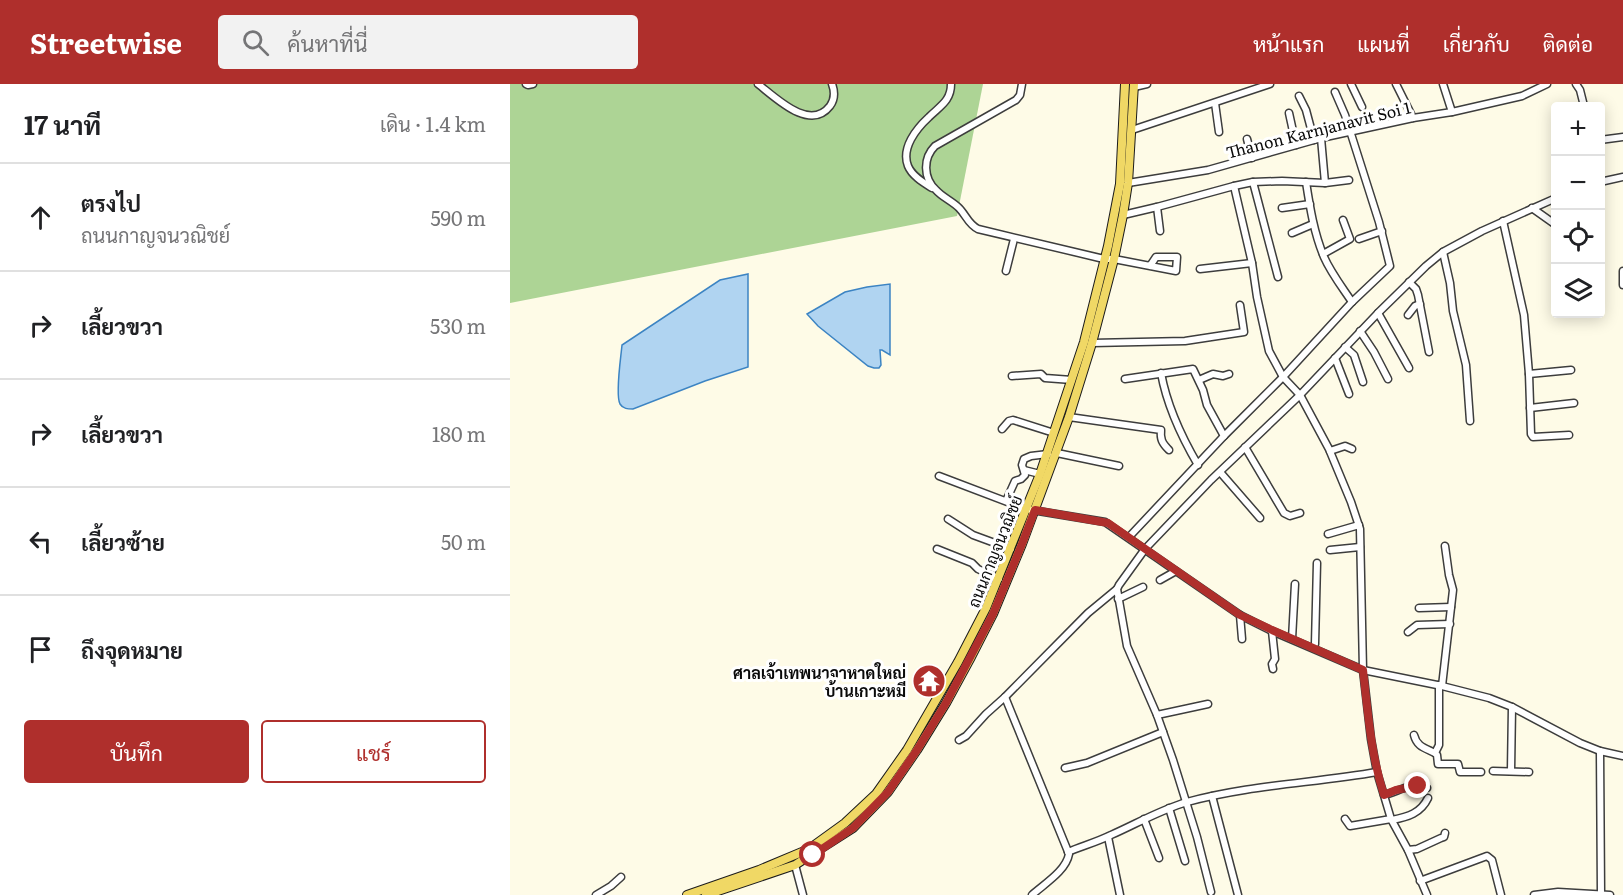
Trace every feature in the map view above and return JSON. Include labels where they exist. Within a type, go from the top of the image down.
[{"type":"main road","name":"ถนนกาญจนวณิชย์","points":[[706,895],[795,865],[853,828],[888,792],[911,759],[946,703],[993,614],[1022,544],[1040,474],[1072,380],[1088,343],[1120,184],[1125,84]]},
{"type":"main road","name":"ถนนกาญจนวณิชย์","points":[[687,895],[759,870],[809,849],[845,824],[876,794],[934,706],[976,629],[1057,453],[1069,417],[1088,343],[1114,260],[1123,215],[1128,183],[1134,85]]},
{"type":"street","points":[[525,84],[534,84]]},
{"type":"street","points":[[758,84],[800,114],[812,117],[824,112],[832,102],[835,94],[832,84]]},
{"type":"street","points":[[951,84],[950,94],[946,101],[914,134],[906,152],[908,166],[912,173],[959,208],[972,226],[1014,239],[1104,259],[1150,266]]},
{"type":"street","points":[[935,190],[926,169],[926,162],[935,146],[1016,100],[1022,92],[1022,84]]},
{"type":"street","points":[[1134,85],[1147,84]]},
{"type":"street","points":[[1132,130],[1270,84]]},
{"type":"street","points":[[1351,84],[1362,107]]},
{"type":"street","points":[[1396,84],[1413,118]]},
{"type":"street","points":[[1443,84],[1452,112]]},
{"type":"street","name":"Thanon Karnjanavit Soi 1","points":[[1128,183],[1208,170],[1321,138],[1522,96],[1547,84]]},
{"type":"street","points":[[1576,84],[1583,102]]},
{"type":"street","points":[[1129,537],[1352,302],[1390,267],[1382,231],[1345,115],[1335,92]]},
{"type":"street","points":[[1299,96],[1306,110],[1314,140]]},
{"type":"street","points":[[1215,103],[1219,132]]},
{"type":"street","points":[[1288,113],[1296,146]]},
{"type":"street","points":[[1605,139],[1623,137]]},
{"type":"street","points":[[1321,138],[1325,183]]},
{"type":"street","points":[[1247,139],[1252,158]]},
{"type":"street","points":[[1605,181],[1623,177]]},
{"type":"street","points":[[1123,215],[1253,182],[1325,183],[1349,180]]},
{"type":"street","points":[[1253,182],[1278,277]]},
{"type":"street","points":[[1306,182],[1313,224],[1323,254],[1352,302]]},
{"type":"street","points":[[1234,186],[1271,357],[1282,377],[1300,395],[1330,451],[1359,525],[1363,670],[1377,772],[1392,820],[1408,850],[1427,895]]},
{"type":"street","points":[[959,740],[966,736],[1088,613],[1117,589],[1145,549],[1432,260],[1503,221],[1551,200]]},
{"type":"street","points":[[1282,208],[1310,204]]},
{"type":"street","points":[[1157,207],[1160,231]]},
{"type":"street","points":[[1532,208],[1551,221]]},
{"type":"street","points":[[1323,254],[1350,239],[1343,220]]},
{"type":"street","points":[[1503,221],[1524,315],[1531,434],[1533,437],[1569,435]]},
{"type":"street","points":[[1292,232],[1313,224]]},
{"type":"street","points":[[1359,239],[1382,231]]},
{"type":"street","points":[[1006,271],[1014,239]]},
{"type":"street","points":[[1443,252],[1453,311],[1466,365],[1470,421]]},
{"type":"street","points":[[1200,269],[1252,263]]},
{"type":"street","points":[[1623,271],[1623,285]]},
{"type":"street","points":[[1409,282],[1416,289],[1429,352]]},
{"type":"street","points":[[1408,315],[1414,306],[1420,304]]},
{"type":"street","points":[[1088,343],[1185,341],[1244,332],[1240,305]]},
{"type":"street","points":[[1378,313],[1410,368]]},
{"type":"street","points":[[1360,331],[1388,379]]},
{"type":"street","points":[[1346,347],[1354,355],[1363,382]]},
{"type":"street","points":[[1335,358],[1349,394]]},
{"type":"street","points":[[1125,379],[1195,370],[1207,405],[1224,436]]},
{"type":"street","points":[[1529,374],[1570,370]]},
{"type":"street","points":[[1161,373],[1166,398],[1183,439],[1198,465]]},
{"type":"street","points":[[1012,376],[1041,374],[1045,378],[1072,380]]},
{"type":"street","points":[[1199,380],[1213,374],[1223,376],[1229,374]]},
{"type":"street","points":[[1530,408],[1574,403]]},
{"type":"street","points":[[1069,417],[1161,430],[1160,437],[1169,450]]},
{"type":"street","points":[[1002,429],[1012,420],[1054,433]]},
{"type":"street","points":[[1330,451],[1346,446],[1352,449]]},
{"type":"street","points":[[1245,447],[1284,513],[1290,516],[1300,513]]},
{"type":"street","points":[[1057,453],[1119,466]]},
{"type":"street","points":[[1006,501],[1015,481],[1024,476],[1023,463],[1026,458],[1048,454]]},
{"type":"street","points":[[1024,470],[1040,474]]},
{"type":"street","points":[[1220,472],[1260,518]]},
{"type":"street","points":[[939,476],[1030,510],[1110,524],[1240,615],[1272,630],[1363,670],[1478,695],[1512,707],[1574,740],[1600,751],[1623,756]]},
{"type":"street","points":[[948,519],[973,535],[1011,549]]},
{"type":"street","points":[[1328,534],[1359,525]]},
{"type":"street","points":[[1435,753],[1439,745],[1440,686],[1453,590],[1445,546]]},
{"type":"street","points":[[1330,550],[1360,547]]},
{"type":"street","points":[[937,549],[972,563],[979,570],[999,579]]},
{"type":"street","points":[[1313,648],[1315,644],[1317,563]]},
{"type":"street","points":[[1161,580],[1176,571]]},
{"type":"street","points":[[1292,639],[1295,584]]},
{"type":"street","points":[[1118,599],[1143,587]]},
{"type":"street","points":[[1117,589],[1127,646],[1163,732],[1197,837],[1211,892]]},
{"type":"street","points":[[1419,608],[1451,608]]},
{"type":"street","points":[[1240,615],[1242,639]]},
{"type":"street","points":[[1408,632],[1417,625],[1450,624]]},
{"type":"street","points":[[1272,630],[1275,659],[1272,664],[1273,669]]},
{"type":"street","points":[[1005,697],[1068,852],[1068,858],[1063,867],[1032,895]]},
{"type":"street","points":[[1156,715],[1208,704]]},
{"type":"street","points":[[1511,771],[1512,707]]},
{"type":"street","points":[[1065,768],[1087,763],[1163,732]]},
{"type":"street","points":[[1414,735],[1419,745],[1437,755],[1438,765],[1455,764],[1459,765],[1460,772],[1481,772]]},
{"type":"street","points":[[1600,751],[1601,894]]},
{"type":"street","points":[[1493,771],[1529,772]]},
{"type":"street","points":[[1068,852],[1108,837],[1185,802],[1247,789],[1346,778],[1377,772]]},
{"type":"street","points":[[1384,795],[1414,786],[1427,788]]},
{"type":"street","points":[[1212,796],[1238,895]]},
{"type":"street","points":[[1345,819],[1352,826],[1408,816],[1424,807],[1428,798]]},
{"type":"street","points":[[1169,808],[1185,861]]},
{"type":"street","points":[[1144,819],[1159,858]]},
{"type":"street","points":[[1408,850],[1417,849],[1444,837],[1445,833]]},
{"type":"street","points":[[1108,837],[1120,895]]},
{"type":"street","points":[[1420,881],[1487,856],[1492,860],[1502,895]]},
{"type":"street","points":[[795,865],[803,895]]},
{"type":"street","points":[[596,895],[621,877]]},
{"type":"street","points":[[1538,895],[1562,892],[1610,895]]},
{"type":"green space","points":[[510,84],[983,84],[957,216],[510,303]]},
{"type":"water","points":[[748,274],[748,367],[633,409],[621,406],[618,393],[622,345],[720,280]]},
{"type":"water","points":[[890,284],[890,355],[880,350],[881,365],[879,368],[868,366],[818,326],[807,314],[845,292]]},
{"type":"place","name":"ศาลเจ้าเทพนาจาหาดใหญ่ บ้านเกาะหมี","points":[[929,681]]},
{"type":"route","points":[[813,855],[853,828],[888,792],[917,750],[946,703],[993,614],[1035,510],[1108,523],[1240,615],[1363,670],[1371,739],[1384,795],[1418,786]]}]
